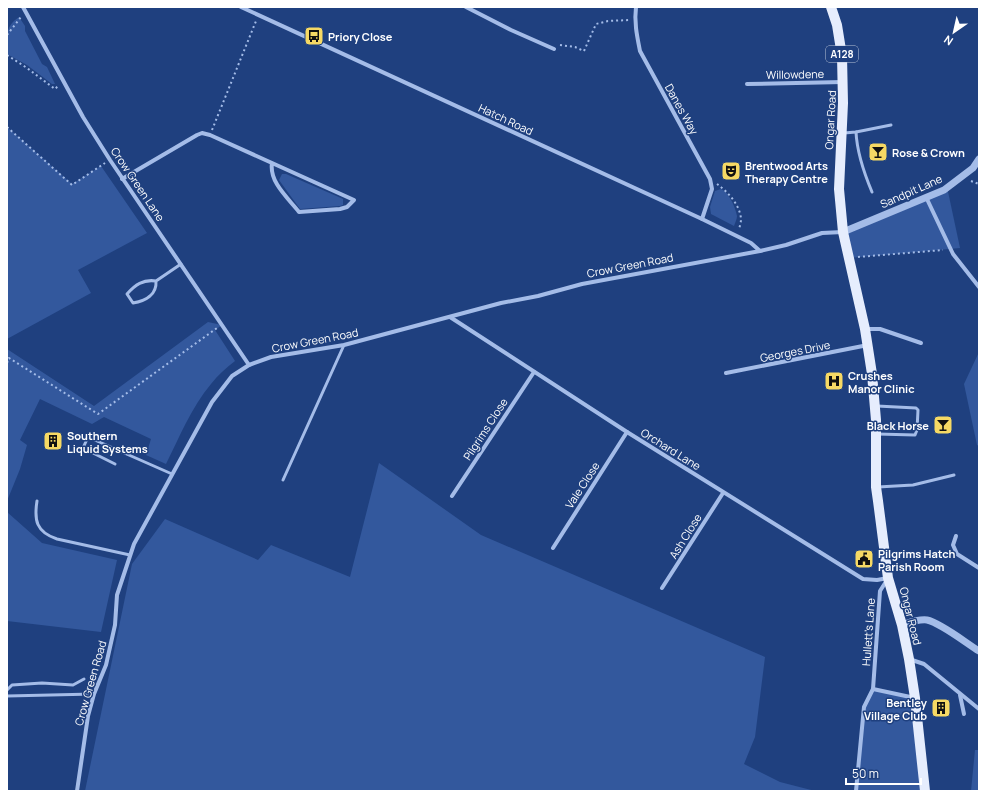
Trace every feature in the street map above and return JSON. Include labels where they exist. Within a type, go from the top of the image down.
[{"type":"main road","name":"Ongar Road","points":[[831,7],[837,25],[842,56],[843,82],[839,189],[843,232],[868,345],[875,406],[876,487],[888,578],[902,625],[909,659],[915,698],[925,791]]},
{"type":"street","name":"Hatch Road","points":[[241,7],[702,219],[751,243],[760,251]]},
{"type":"street","points":[[466,7],[511,30],[554,49]]},
{"type":"street","name":"Danes Way","points":[[636,7],[636,36],[640,51],[710,178]]},
{"type":"street","name":"Crow Green Lane","points":[[24,9],[83,117],[122,179],[250,365]]},
{"type":"street","name":"Willowdene","points":[[748,84],[843,82]]},
{"type":"street","points":[[122,179],[202,133],[210,134],[354,200],[347,207],[340,209],[299,212],[275,181],[271,170],[272,163]]},
{"type":"street","name":"Sandpit Lane","points":[[843,232],[944,190],[973,168],[979,159]]},
{"type":"street","points":[[702,219],[712,189],[710,178]]},
{"type":"street","points":[[926,197],[950,249],[979,287]]},
{"type":"street","name":"Crow Green Road","points":[[76,791],[88,716],[94,694],[106,665],[115,625],[117,595],[134,544],[212,402],[232,376],[250,365],[271,357],[344,345],[582,284],[760,251],[786,245],[822,233],[843,232]]},
{"type":"street","name":"Orchard Lane","points":[[450,317],[627,432],[863,579],[877,580],[888,578]]},
{"type":"street","points":[[865,328],[880,329],[921,343]]},
{"type":"street","name":"Georges Drive","points":[[726,373],[868,345]]},
{"type":"street","name":"Pilgrims Close","points":[[452,496],[534,372]]},
{"type":"street","name":"Vale Close","points":[[553,548],[627,432]]},
{"type":"street","name":"Ash Close","points":[[662,588],[723,492]]},
{"type":"street","points":[[956,536],[953,545],[957,554],[979,568]]},
{"type":"street","name":"Hullett's Lane","points":[[856,791],[864,707],[873,688],[880,591],[888,578]]},
{"type":"street","points":[[902,625],[916,620],[935,622],[979,651]]},
{"type":"street","points":[[909,659],[924,664],[979,709]]},
{"type":"street","points":[[873,688],[915,698]]},
{"type":"street","points":[[960,694],[964,714]]},
{"type":"lane","points":[[841,133],[856,132],[891,125]]},
{"type":"lane","points":[[856,132],[858,150],[864,172],[872,192]]},
{"type":"lane","points":[[156,281],[153,294],[143,301],[133,303],[127,294],[134,286],[147,280],[156,281],[181,264]]},
{"type":"lane","points":[[283,480],[344,345]]},
{"type":"lane","points":[[875,406],[916,408],[918,410],[917,430],[915,435],[876,434]]},
{"type":"lane","points":[[116,464],[83,448],[88,437],[172,474]]},
{"type":"lane","points":[[876,487],[913,485],[954,475]]},
{"type":"lane","points":[[37,501],[35,516],[40,528],[47,536],[130,555]]},
{"type":"lane","points":[[7,690],[12,685],[42,683],[73,685],[84,679]]},
{"type":"lane","points":[[7,696],[94,694]]},
{"type":"path","points":[[7,35],[24,9]]},
{"type":"path","points":[[210,134],[258,15]]},
{"type":"path","points":[[554,49],[559,45],[575,47],[584,51],[596,24],[608,20],[635,20]]},
{"type":"path","points":[[7,55],[55,89],[63,82]]},
{"type":"path","points":[[7,127],[72,185],[110,160]]},
{"type":"path","points":[[710,178],[727,191],[737,208],[741,219],[738,236]]},
{"type":"path","points":[[849,258],[950,249]]},
{"type":"path","points":[[7,363],[9,358],[98,414],[222,325]]},
{"type":"shaded area","points":[[19,17],[25,26],[25,31],[42,64],[47,67],[55,84],[52,84],[27,65],[7,54],[7,33],[14,21]]},
{"type":"shaded area","points":[[7,127],[72,184],[101,166],[147,233],[78,270],[91,293],[7,339]]},
{"type":"shaded area","points":[[282,174],[286,174],[343,199],[343,205],[300,209],[279,180]]},
{"type":"shaded area","points":[[947,187],[960,248],[849,258],[843,232]]},
{"type":"shaded area","points":[[721,189],[724,190],[729,196],[735,209],[737,216],[734,226],[711,214],[710,207],[715,191]]},
{"type":"shaded area","points":[[208,322],[222,325],[215,330],[235,361],[216,378],[204,393],[186,422],[166,464],[146,455],[151,439],[104,417],[92,424],[40,399],[20,440],[27,445],[20,469],[7,501],[7,349],[94,406]]},
{"type":"shaded area","points":[[979,352],[979,446],[977,445],[964,384]]},
{"type":"shaded area","points":[[379,463],[481,535],[765,657],[755,737],[744,764],[780,782],[815,791],[85,791],[132,564],[165,519],[258,560],[271,545],[350,577]]},
{"type":"shaded area","points":[[7,512],[42,543],[117,560],[101,632],[7,621]]},
{"type":"shaded area","points":[[873,689],[915,698],[925,791],[855,791],[864,707]]},
{"type":"shaded area","points":[[975,750],[979,750],[979,791],[971,791]]},
{"type":"place","name":"Priory Close","points":[[314,36]]},
{"type":"place","name":"Rose & Crown","points":[[878,152]]},
{"type":"place","name":"Brentwood Arts Therapy Centre","points":[[731,171]]},
{"type":"place","name":"Crushes Manor Clinic","points":[[834,381]]},
{"type":"place","name":"Black Horse","points":[[943,425]]},
{"type":"place","name":"Southern Liquid Systems","points":[[53,441]]},
{"type":"place","name":"Pilgrims Hatch Parish Room","points":[[864,559]]},
{"type":"place","name":"Bentley Village Club","points":[[941,708]]}]
